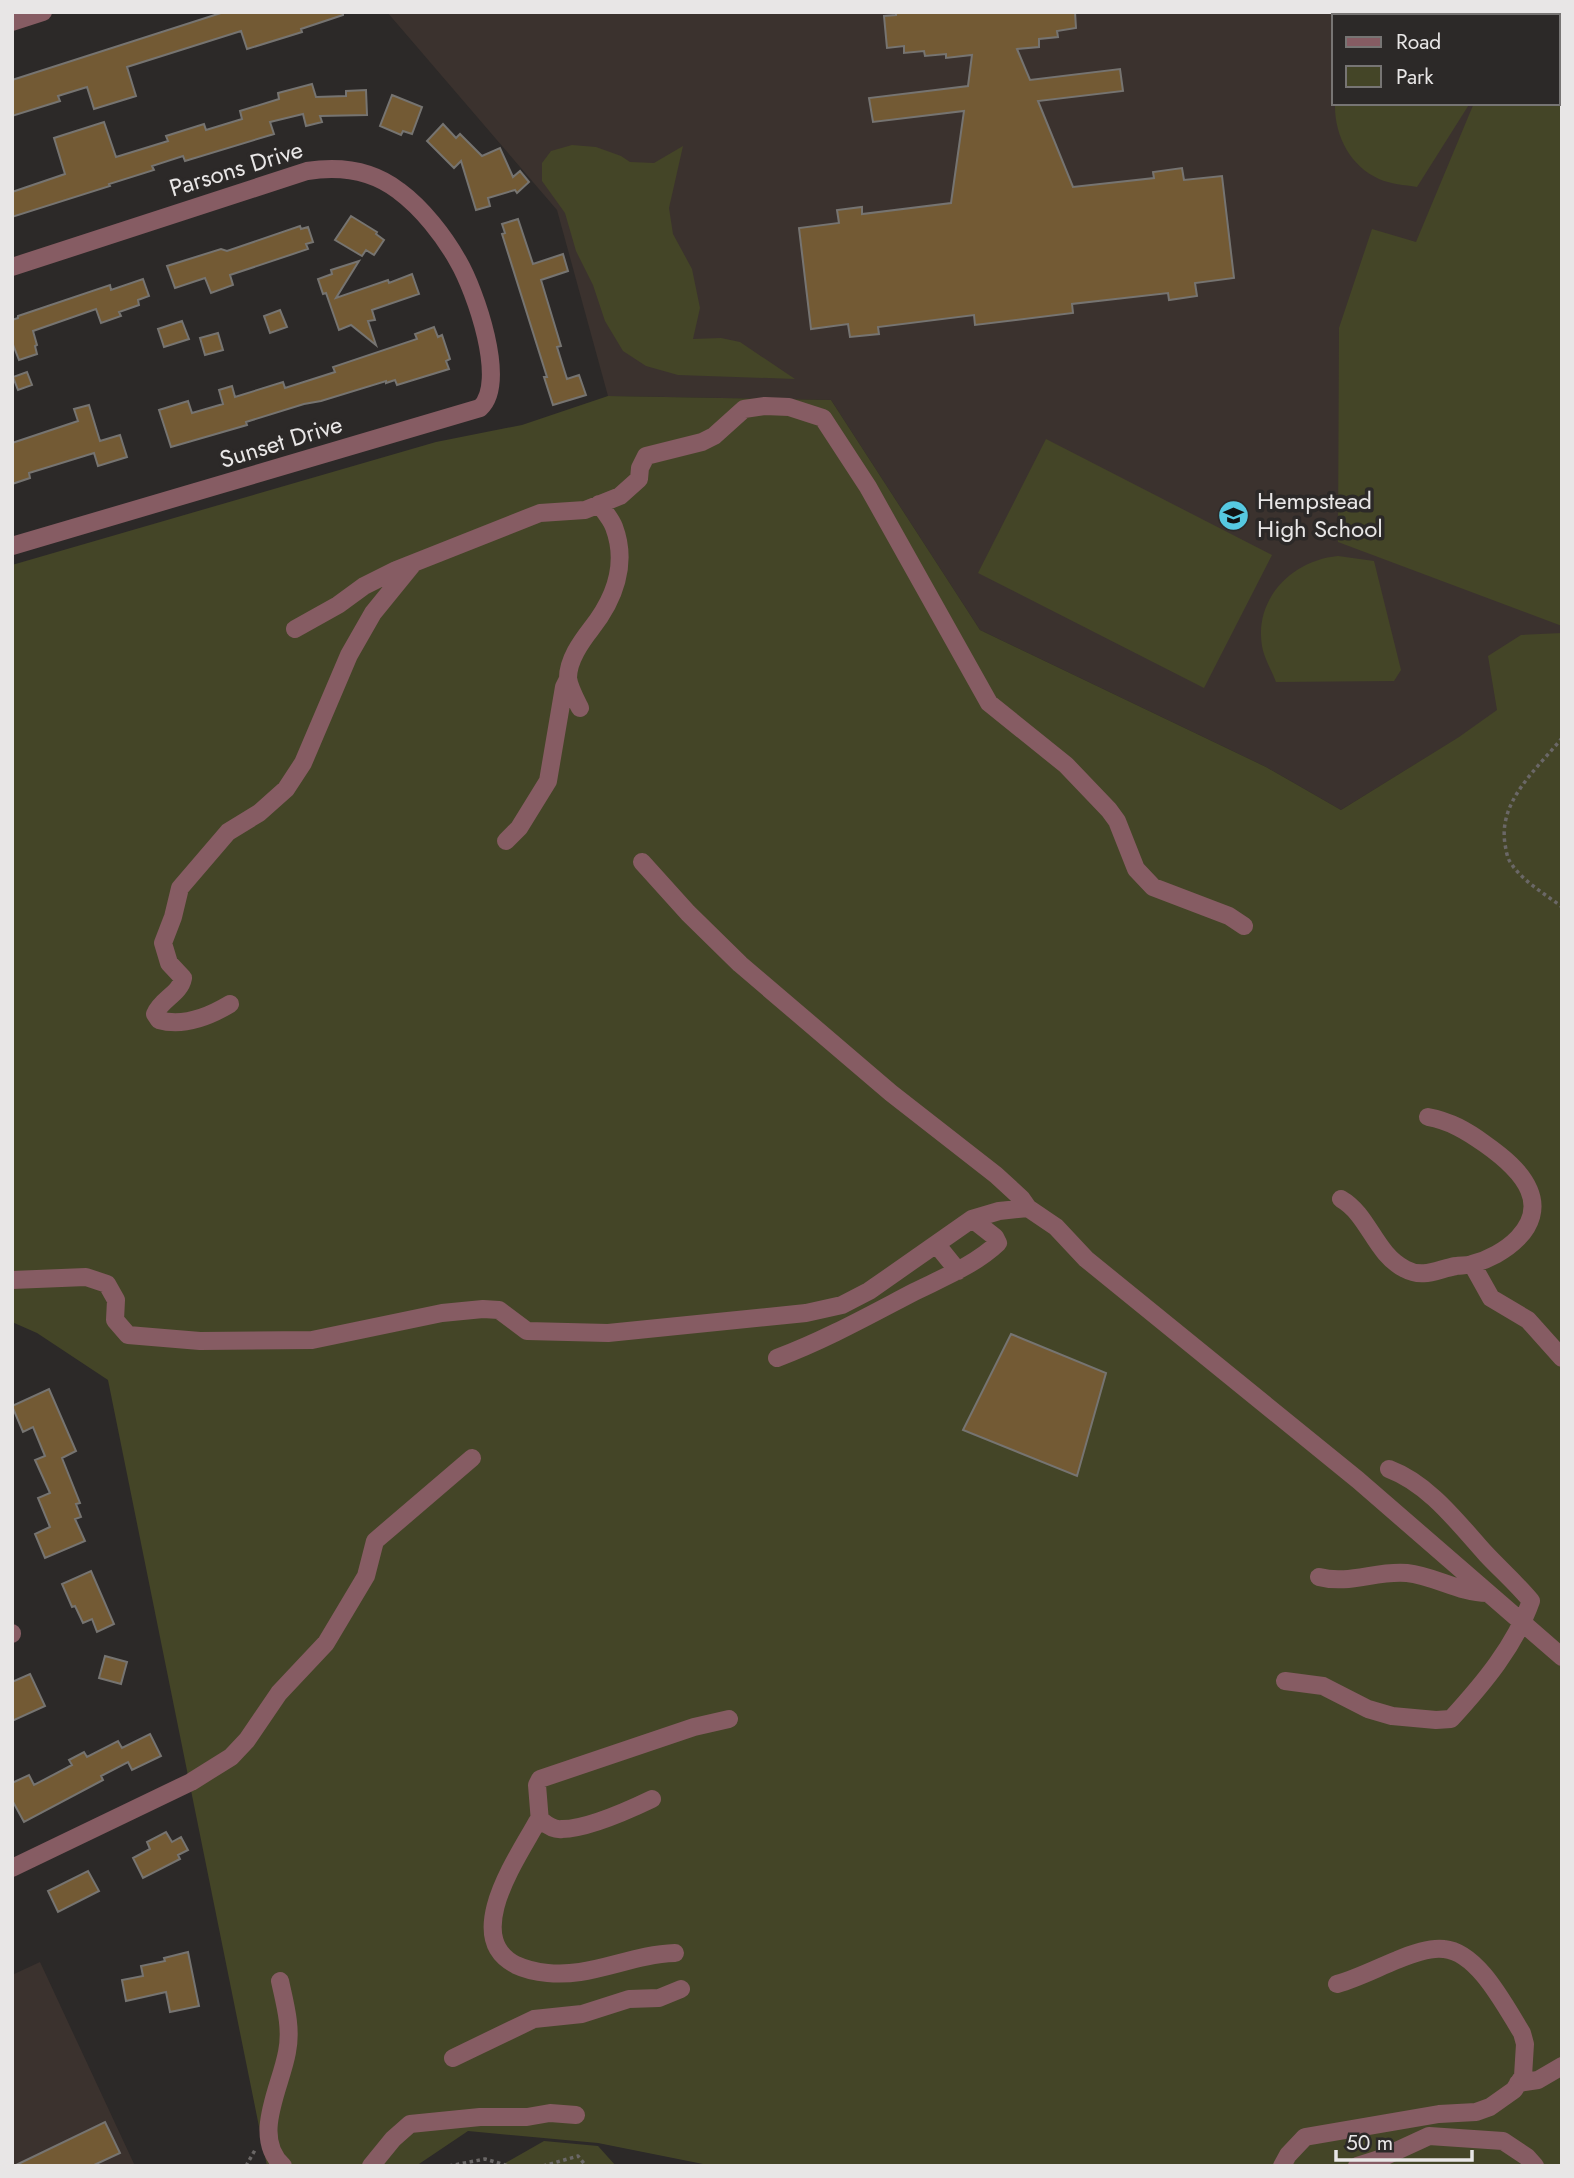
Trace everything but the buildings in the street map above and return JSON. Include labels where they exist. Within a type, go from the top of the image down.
[{"type":"street","points":[[12,22],[43,12]]},
{"type":"street","name":"Parsons Drive","points":[[12,267],[307,171],[330,167],[369,174],[399,191],[430,222],[457,258],[467,277],[482,326]]},
{"type":"street","name":"Sunset Drive","points":[[12,547],[480,408],[487,402],[492,385],[492,368],[482,326]]},
{"type":"street","points":[[295,629],[338,605],[364,586],[414,563],[540,513],[585,510],[620,496],[639,479],[640,468],[646,456],[702,442],[714,436],[744,409],[789,407],[823,418],[868,487],[989,703],[1066,765],[1109,810],[1117,821],[1136,869],[1153,887],[1229,916],[1244,926]]},
{"type":"street","points":[[506,841],[519,828],[548,781],[564,687],[578,647],[606,608],[618,576],[619,555],[614,526],[599,504]]},
{"type":"street","points":[[230,1004],[214,1014],[194,1020],[167,1023],[159,1020],[155,1014],[158,1006],[182,984],[183,978],[169,963],[163,943],[180,888],[228,832],[259,813],[286,789],[303,762],[355,645],[373,613],[414,563]]},
{"type":"street","points":[[568,679],[580,708]]},
{"type":"street","points":[[642,862],[688,913],[740,964],[881,1085],[996,1175],[1028,1208],[1056,1227],[1086,1259],[1120,1289],[1174,1329],[1268,1409],[1358,1480],[1562,1657]]},
{"type":"street","points":[[1341,1199],[1352,1205],[1383,1250],[1404,1269],[1418,1274],[1472,1264],[1498,1254],[1512,1244],[1524,1231],[1531,1217],[1530,1192],[1516,1170],[1498,1153],[1464,1130],[1428,1117]]},
{"type":"street","points":[[12,1280],[86,1277],[107,1284],[116,1300],[115,1321],[128,1335],[200,1341],[312,1340],[442,1313],[483,1309],[499,1310],[527,1331],[608,1333],[806,1314],[842,1305],[869,1291],[972,1219],[1028,1208]]},
{"type":"street","points":[[777,1359],[826,1339],[957,1271],[991,1250],[998,1243],[995,1237],[972,1219]]},
{"type":"street","points":[[937,1245],[957,1271]]},
{"type":"street","points":[[1472,1264],[1491,1298],[1528,1320],[1562,1358]]},
{"type":"street","points":[[12,1868],[191,1782],[231,1757],[247,1740],[279,1693],[326,1643],[366,1576],[375,1541],[472,1458]]},
{"type":"street","points":[[1285,1681],[1323,1686],[1368,1709],[1392,1716],[1451,1719],[1511,1644],[1531,1601],[1436,1500],[1406,1475],[1389,1469]]},
{"type":"street","points":[[1320,1577],[1342,1581],[1405,1573],[1427,1576],[1475,1593],[1487,1593]]},
{"type":"street","points":[[675,1953],[645,1956],[578,1972],[540,1972],[522,1968],[501,1955],[495,1942],[498,1897],[510,1870],[540,1822],[537,1784],[540,1779],[694,1727],[729,1719]]},
{"type":"street","points":[[540,1822],[562,1830],[621,1813],[652,1799]]},
{"type":"street","points":[[1282,2166],[1288,2155],[1305,2137],[1439,2114],[1476,2112],[1514,2090],[1523,2076],[1525,2057],[1522,2033],[1468,1958],[1443,1949],[1426,1951],[1408,1955],[1355,1979],[1337,1984]]},
{"type":"street","points":[[280,1981],[288,2024],[288,2051],[268,2123],[268,2143],[275,2159],[283,2166]]},
{"type":"street","points":[[453,2058],[534,2019],[582,2014],[629,1999],[659,1998],[681,1989]]},
{"type":"street","points":[[1518,2083],[1538,2080],[1562,2066]]},
{"type":"street","points":[[371,2166],[393,2139],[410,2124],[480,2117],[527,2117],[550,2113],[576,2115]]},
{"type":"street","points":[[1357,2166],[1429,2136],[1503,2141],[1527,2157],[1535,2166]]},
{"type":"path","points":[[1562,738],[1514,798],[1504,819],[1504,837],[1508,858],[1515,868],[1562,907]]},
{"type":"path","points":[[543,2166],[578,2156],[586,2166]]},
{"type":"path","points":[[449,2166],[485,2159],[509,2166]]},
{"type":"shaded area","name":"Hempstead High School","points":[[387,12],[1463,14],[1332,14],[1332,105],[1560,105],[1562,49],[1562,674],[1341,810],[1266,767],[980,630],[831,400],[608,396],[557,210]]},
{"type":"shaded area","points":[[40,1962],[135,2166],[12,2166],[12,1975]]},
{"type":"green space","points":[[1562,91],[1562,626],[1338,542],[1339,328],[1372,229],[1416,242],[1473,105],[1560,105]]},
{"type":"green space","points":[[1335,105],[1469,105],[1417,187],[1383,181],[1360,166],[1352,158],[1341,138]]},
{"type":"green space","points":[[572,145],[596,147],[630,162],[654,163],[683,146],[669,208],[673,234],[692,269],[700,308],[693,339],[721,338],[740,342],[795,379],[678,375],[646,366],[623,351],[605,321],[593,285],[576,251],[565,213],[542,181],[542,163],[551,151]]},
{"type":"green space","points":[[608,396],[831,400],[980,630],[1266,767],[1341,810],[1459,737],[1497,710],[1488,656],[1521,635],[1562,633],[1562,2166],[713,2166],[598,2143],[468,2131],[416,2166],[267,2166],[108,1380],[37,1333],[12,1322],[12,565],[436,442],[522,425]]},
{"type":"green space","points":[[1046,439],[1272,555],[1204,688],[978,573]]},
{"type":"green space","points":[[1338,556],[1374,561],[1401,670],[1394,681],[1276,682],[1262,646],[1261,629],[1264,612],[1271,597],[1280,584],[1306,565]]},
{"type":"green space","points":[[544,2141],[598,2146],[616,2166],[500,2166]]},
{"type":"waterway","points":[[1477,12],[1482,14]]},
{"type":"place","name":"Hempstead High School","points":[[1234,515]]}]
